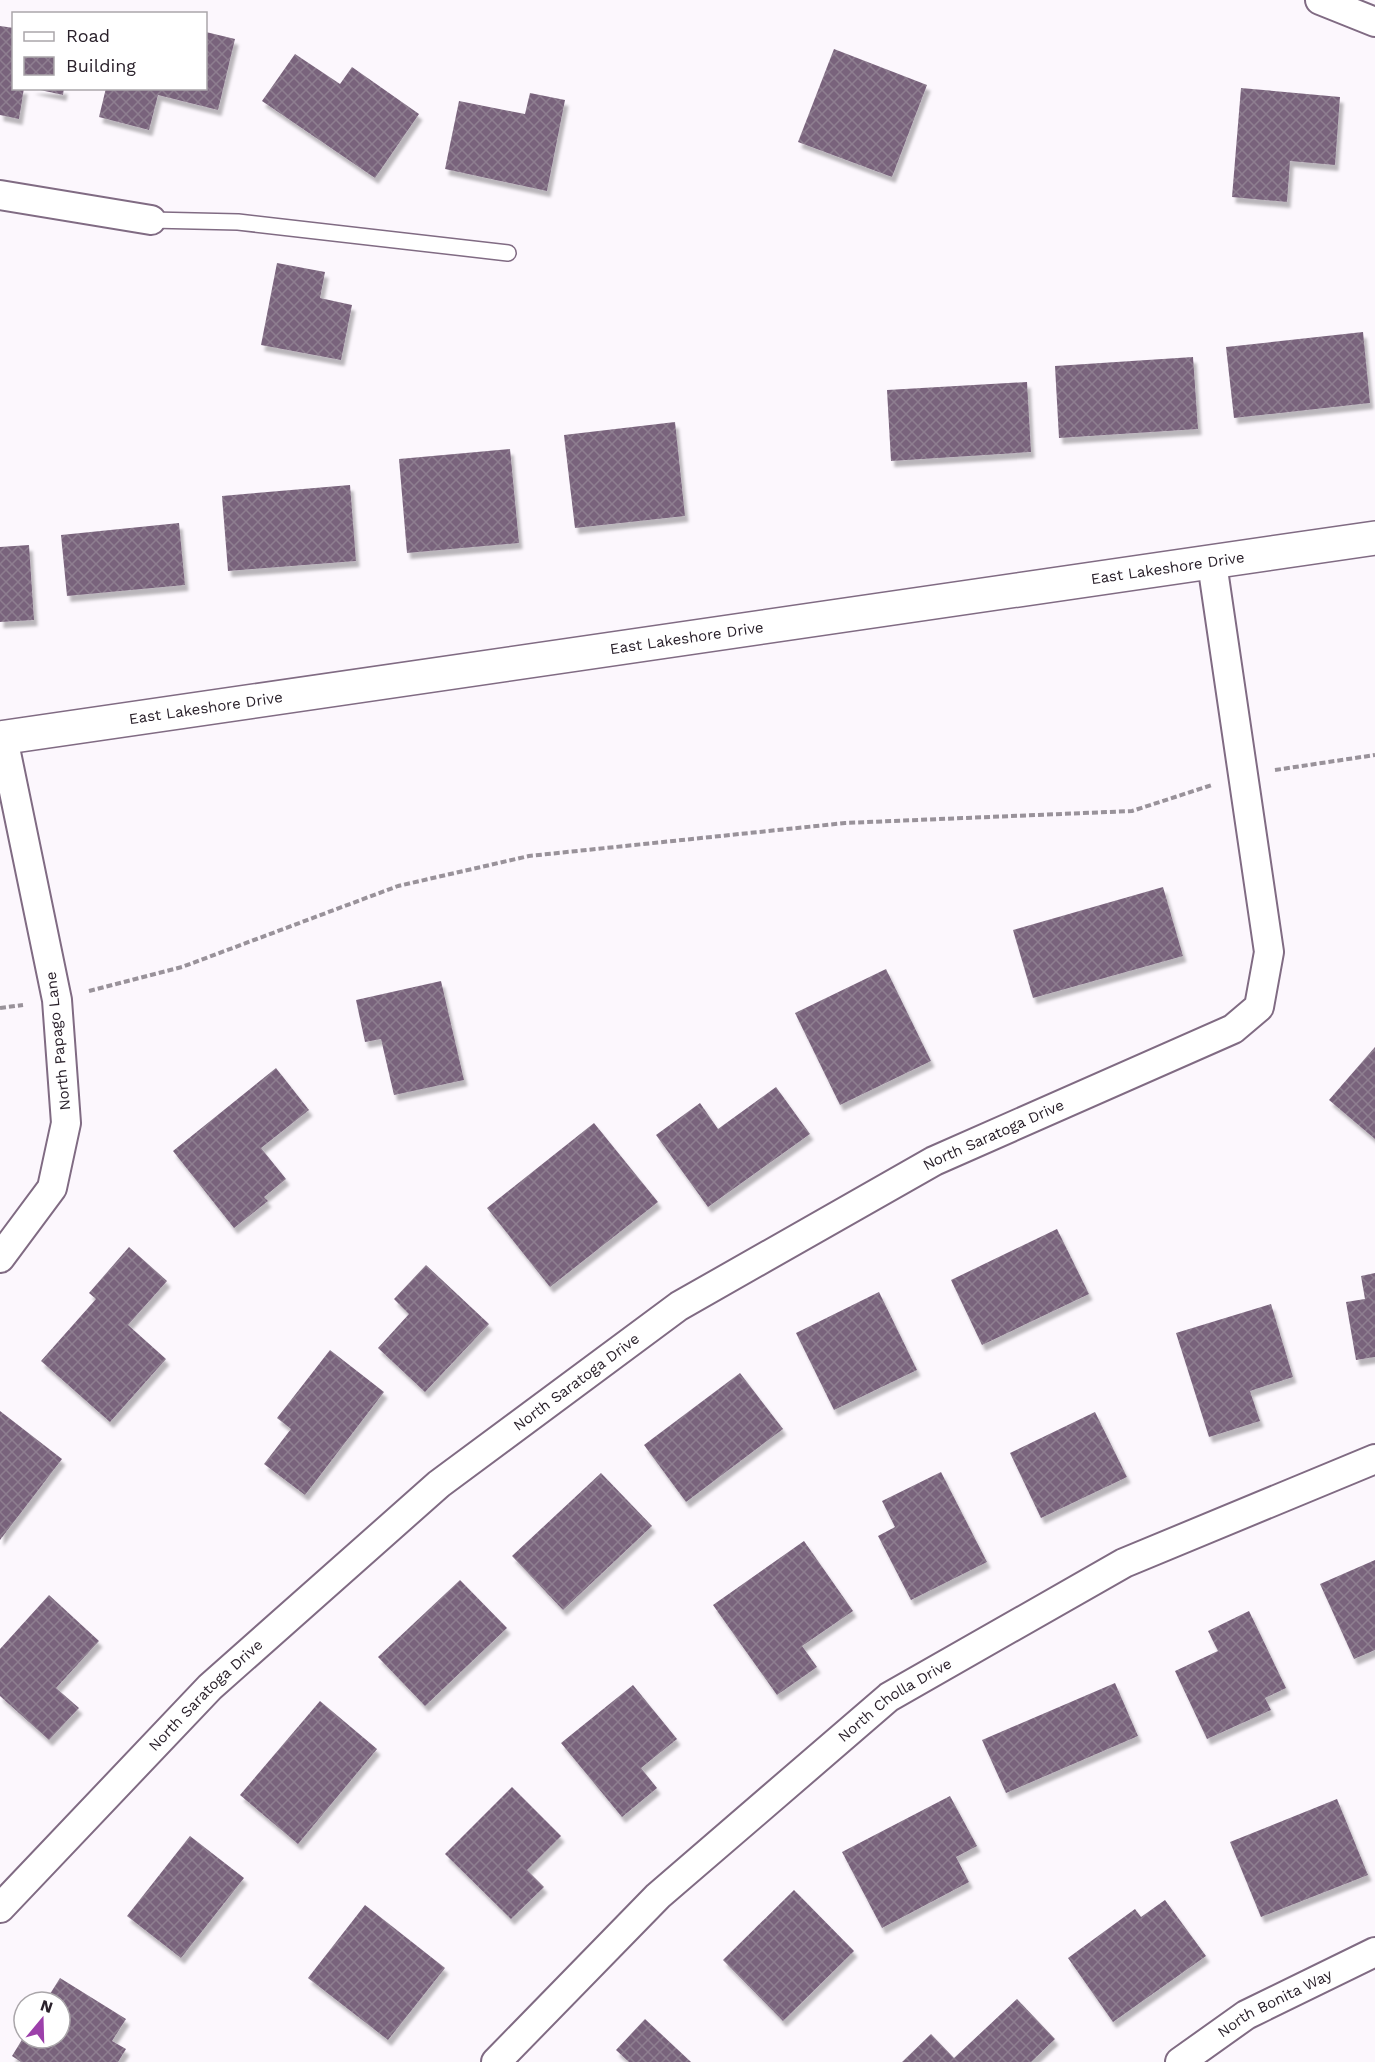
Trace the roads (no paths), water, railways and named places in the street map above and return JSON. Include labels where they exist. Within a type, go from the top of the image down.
[{"type":"main road","name":"East Lakeshore Drive","points":[[1,738],[1375,538]]},
{"type":"street","points":[[1320,0],[1375,22]]},
{"type":"street","points":[[0,195],[151,220]]},
{"type":"street","name":"North Saratoga Drive","points":[[0,1908],[210,1687],[421,1500],[679,1306],[934,1161],[1233,1029],[1258,1007],[1269,952],[1212,563]]},
{"type":"street","name":"North Papago Lane","points":[[0,1258],[52,1188],[66,1123],[57,1000],[1,738]]},
{"type":"street","name":"North Cholla Drive","points":[[496,2062],[658,1896],[889,1697],[1124,1563],[1375,1459]]},
{"type":"street","name":"North Bonita Way","points":[[1180,2062],[1246,2015],[1375,1952]]},
{"type":"lane","points":[[151,220],[238,222],[508,253]]}]
